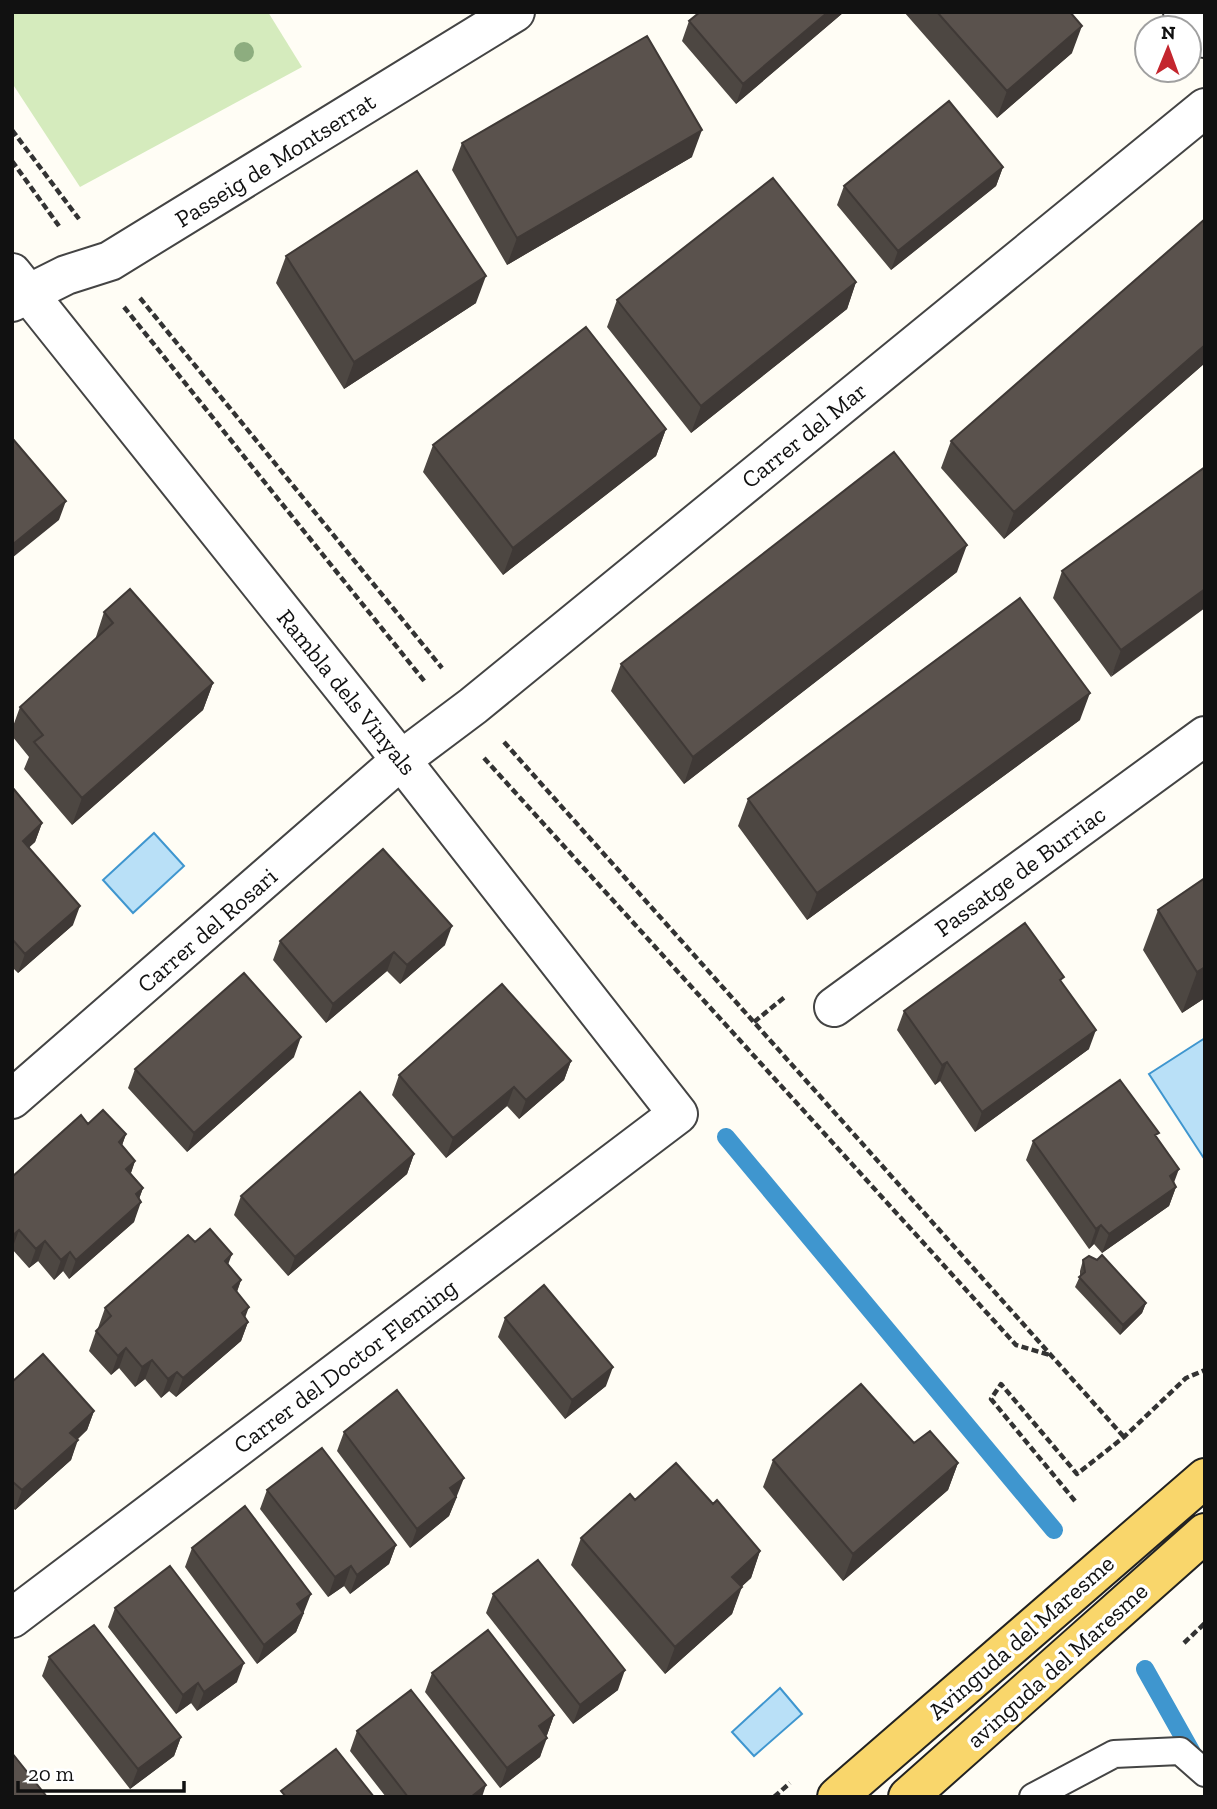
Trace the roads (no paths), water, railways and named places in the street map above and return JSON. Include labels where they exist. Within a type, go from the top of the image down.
[{"type":"main road","name":"Avinguda del Maresme","points":[[837,1797],[1204,1476]]},
{"type":"main road","name":"avinguda del Maresme","points":[[908,1797],[1205,1533]]},
{"type":"street","name":"Passeig de Montserrat","points":[[17,289],[102,265],[515,12]]},
{"type":"street","points":[[1183,12],[1205,38]]},
{"type":"street","name":"Carrer del Mar","points":[[401,760],[463,713],[1205,108]]},
{"type":"street","name":"Rambla dels Vinyals","points":[[17,289],[401,760],[678,1114]]},
{"type":"street","name":"Passatge de Burriac","points":[[834,1007],[1205,736]]},
{"type":"street","name":"Carrer del Rosari","points":[[12,1099],[401,760]]},
{"type":"street","name":"Carrer del Doctor Fleming","points":[[12,1618],[678,1114]]},
{"type":"lane","points":[[1033,1797],[1114,1754],[1180,1751],[1205,1773]]},
{"type":"water","points":[[154,833],[184,866],[133,913],[103,880]]},
{"type":"water","points":[[1205,1038],[1205,1160],[1149,1074]]},
{"type":"water","points":[[780,1688],[802,1714],[754,1756],[732,1732]]},
{"type":"waterway","points":[[726,1137],[1054,1530]]},
{"type":"waterway","points":[[1145,1669],[1195,1758]]}]
